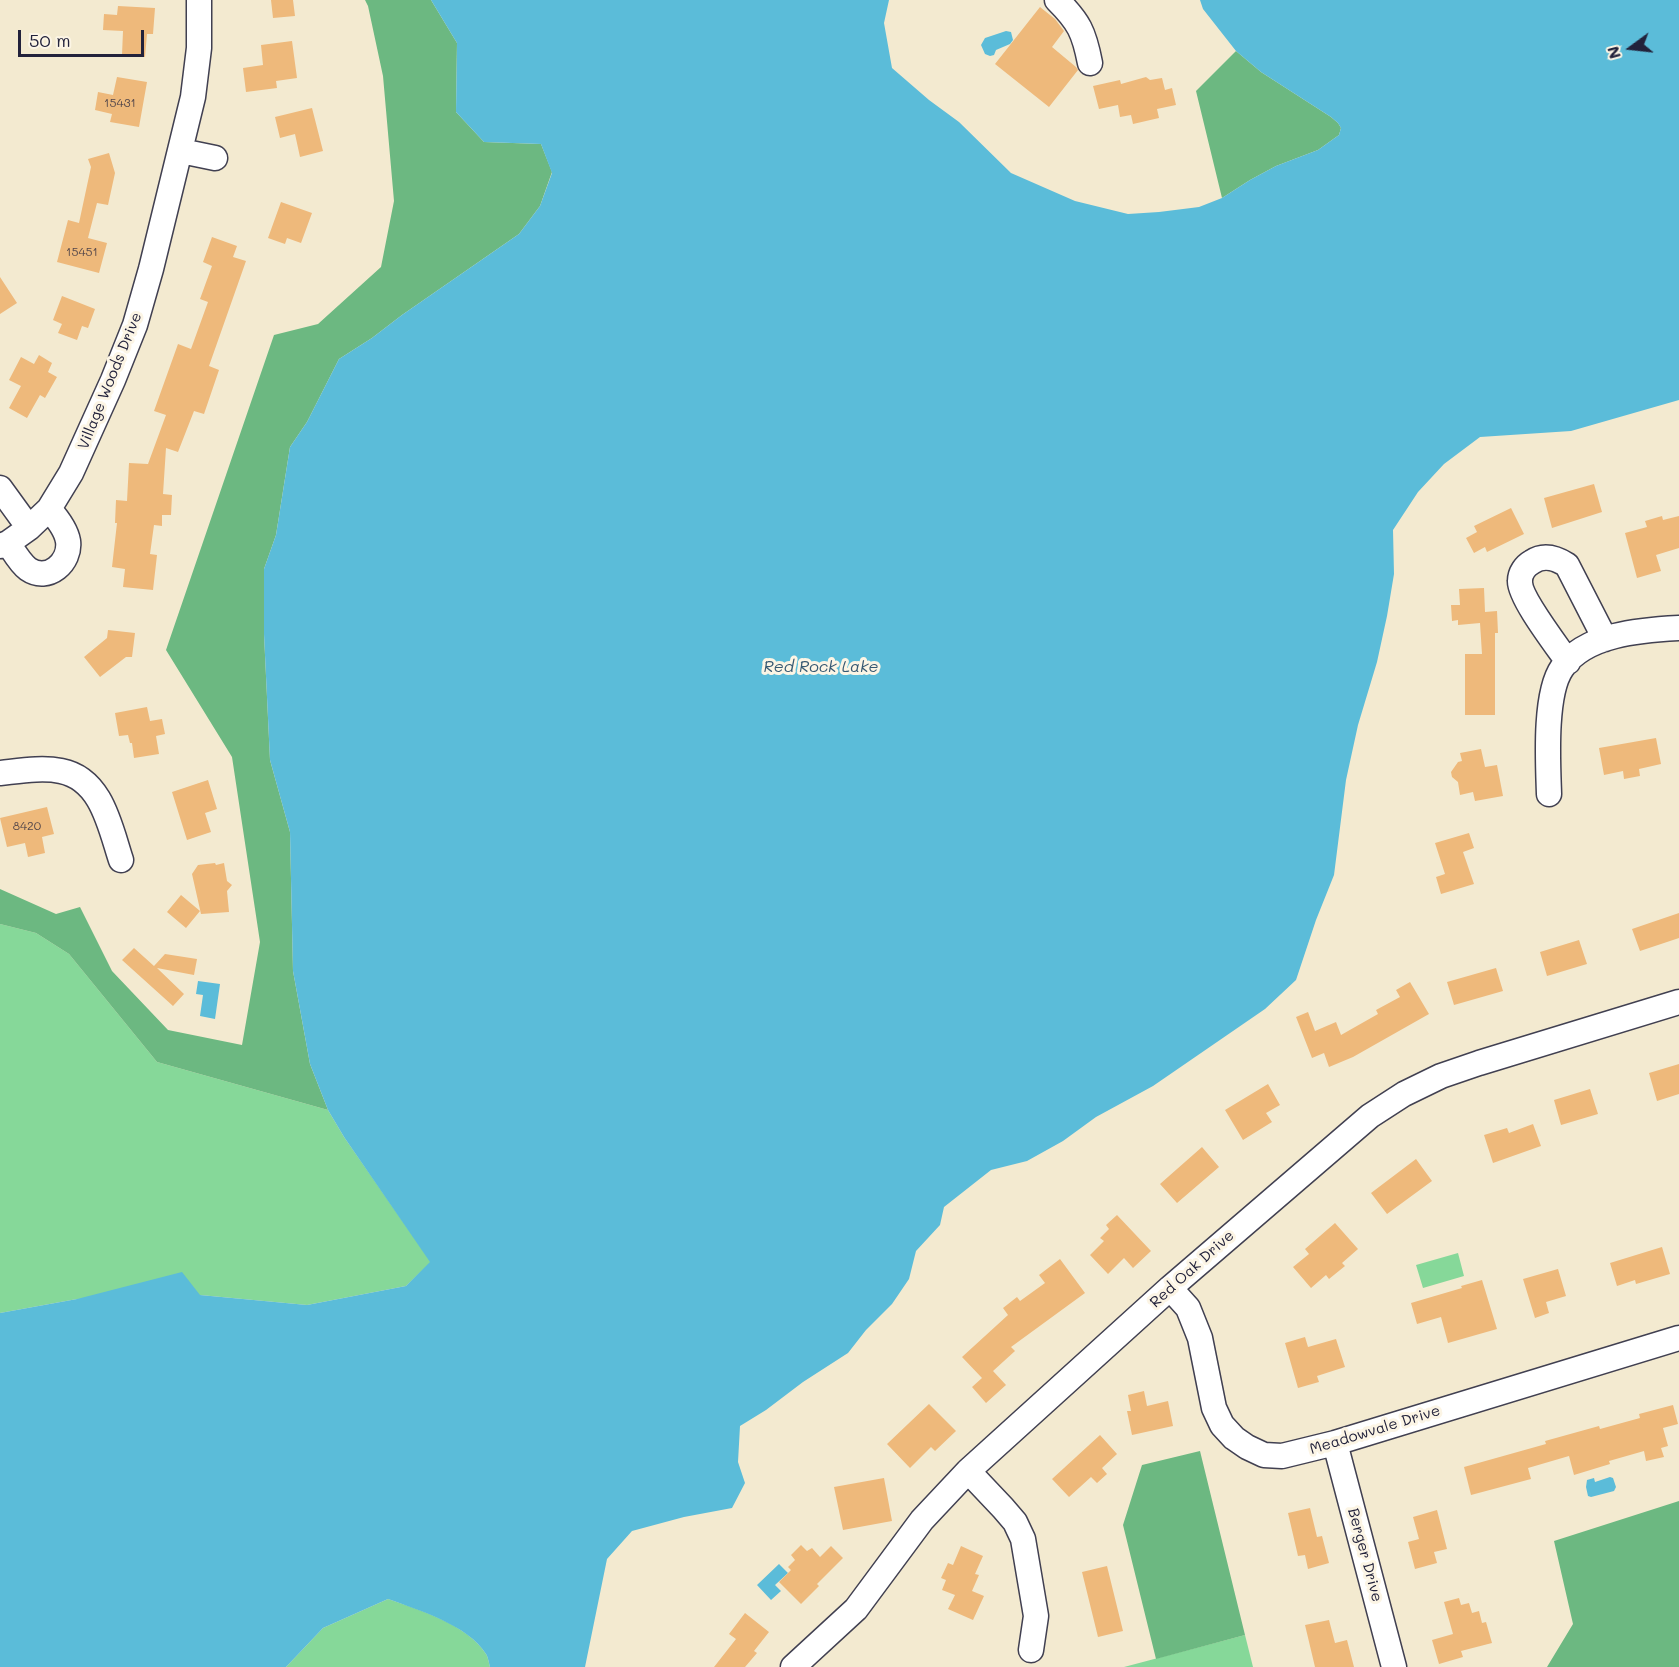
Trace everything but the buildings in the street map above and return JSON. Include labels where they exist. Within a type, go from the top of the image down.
[{"type":"street","name":"Village Woods Drive","points":[[4,545],[29,528],[49,508],[71,473],[135,325],[193,97],[199,48],[200,0]]},
{"type":"street","points":[[1057,0],[1071,14],[1085,37],[1090,63]]},
{"type":"street","points":[[181,151],[215,158]]},
{"type":"street","points":[[0,488],[29,528]]},
{"type":"street","points":[[4,545],[28,569],[36,573],[46,573],[59,567],[68,551],[68,539],[63,526],[49,508]]},
{"type":"street","points":[[1568,662],[1523,594],[1520,580],[1525,567],[1535,560],[1547,557],[1567,565],[1605,639]]},
{"type":"street","points":[[1549,794],[1547,747],[1553,688],[1561,669],[1573,655],[1605,639],[1620,634],[1679,628]]},
{"type":"street","points":[[0,773],[44,770],[61,771],[77,777],[92,789],[103,806],[121,860]]},
{"type":"street","name":"Red Oak Drive","points":[[793,1667],[856,1609],[922,1520],[968,1472],[1170,1288],[1370,1116],[1404,1094],[1441,1076],[1679,1002]]},
{"type":"street","name":"Meadowvale Drive","points":[[1170,1288],[1188,1308],[1200,1338],[1214,1408],[1222,1425],[1247,1448],[1264,1455],[1282,1456],[1335,1443],[1679,1338]]},
{"type":"street","name":"Berger Drive","points":[[1335,1443],[1394,1667]]},
{"type":"street","points":[[968,1472],[1015,1522],[1023,1539],[1036,1616],[1031,1650]]},
{"type":"green space","points":[[365,0],[431,0],[457,43],[456,112],[484,142],[541,144],[552,172],[540,206],[519,234],[339,359],[307,422],[290,447],[276,535],[264,569],[264,634],[270,760],[290,832],[293,971],[310,1064],[328,1110],[157,1062],[69,954],[36,933],[0,924],[0,889],[56,914],[80,907],[112,971],[168,1030],[242,1045],[260,942],[232,757],[166,650],[274,335],[318,324],[381,267],[394,201],[383,76]]},
{"type":"green space","points":[[1236,51],[1261,72],[1331,117],[1341,128],[1339,135],[1318,150],[1276,166],[1222,198],[1196,91]]},
{"type":"green space","points":[[0,924],[36,933],[69,954],[157,1062],[328,1110],[344,1137],[431,1262],[406,1286],[307,1305],[200,1295],[77,1299],[0,1313]]},
{"type":"green space","points":[[1458,1253],[1464,1276],[1423,1288],[1416,1265]]},
{"type":"green space","points":[[1200,1451],[1245,1635],[1156,1659],[1123,1525],[1142,1465]]},
{"type":"green space","points":[[1679,1501],[1679,1667],[1547,1667],[1573,1624],[1554,1541]]},
{"type":"green space","points":[[388,1599],[442,1619],[467,1634],[486,1654],[490,1667],[286,1667],[323,1628]]},
{"type":"green space","points":[[1245,1635],[1253,1667],[1124,1667]]},
{"type":"water","name":"Red Rock Lake","points":[[431,0],[889,0],[884,23],[892,68],[959,122],[1011,173],[1075,201],[1128,214],[1199,207],[1222,198],[1276,166],[1318,150],[1339,135],[1341,128],[1331,117],[1261,72],[1236,51],[1203,9],[1200,0],[1679,0],[1679,400],[1571,431],[1480,437],[1444,464],[1418,492],[1393,530],[1394,574],[1387,616],[1346,780],[1334,875],[1296,980],[1265,1009],[1153,1086],[1096,1117],[1063,1141],[1027,1161],[991,1170],[944,1207],[940,1225],[916,1251],[909,1279],[892,1304],[866,1330],[848,1353],[740,1426],[738,1462],[745,1483],[732,1508],[684,1517],[632,1531],[607,1559],[585,1667],[490,1667],[486,1654],[478,1644],[455,1627],[388,1599],[323,1628],[286,1667],[0,1667],[0,1313],[77,1299],[182,1272],[200,1295],[307,1305],[406,1286],[430,1262],[344,1137],[328,1110],[310,1064],[293,971],[290,832],[270,760],[264,634],[264,569],[276,535],[290,447],[307,422],[339,359],[519,234],[540,206],[552,173],[541,144],[484,142],[456,112],[457,43]]},
{"type":"water","points":[[1006,31],[1011,32],[1013,40],[1010,44],[996,50],[994,55],[985,54],[981,45],[985,38]]},
{"type":"water","points":[[198,981],[220,984],[215,1019],[200,1016],[203,995],[196,994]]},
{"type":"water","points":[[1594,1478],[1595,1482],[1613,1478],[1616,1487],[1614,1491],[1588,1496],[1587,1480]]},
{"type":"water","points":[[779,1564],[788,1573],[775,1585],[781,1591],[771,1600],[757,1585]]}]
